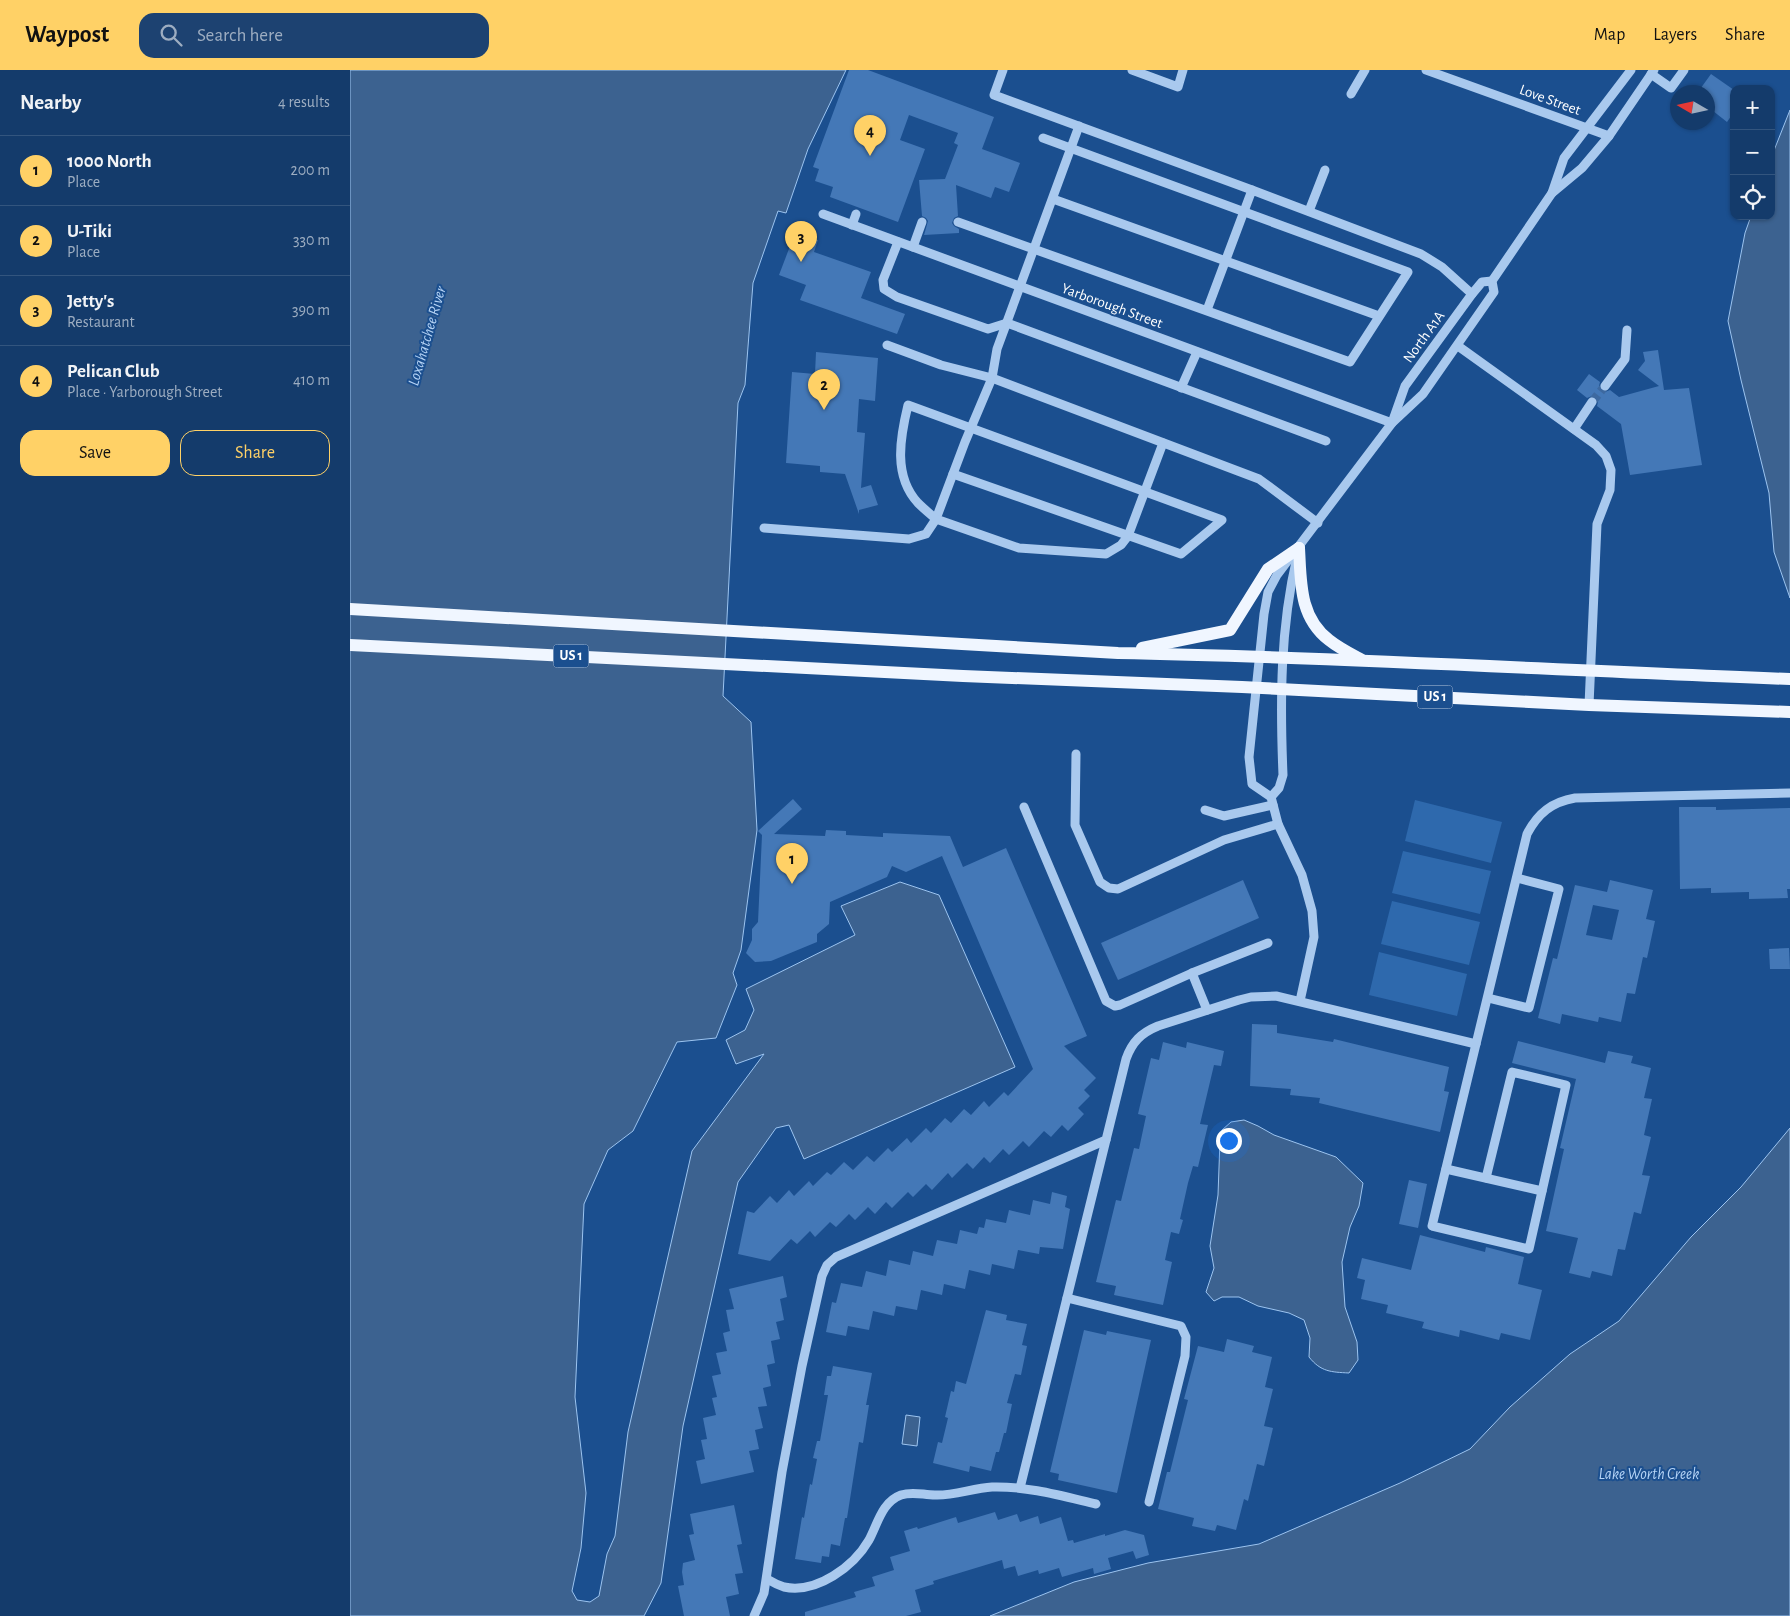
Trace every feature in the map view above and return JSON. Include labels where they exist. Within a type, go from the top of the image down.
[{"type":"main road","points":[[1118,653],[1230,630],[1268,569],[1299,548]]},
{"type":"main road","points":[[1299,548],[1302,594],[1309,619],[1318,631],[1329,640],[1364,661]]},
{"type":"main road","name":"US 1","points":[[350,609],[1118,653],[1364,661],[1790,679]]},
{"type":"main road","name":"US 1","points":[[350,645],[963,676],[1257,688],[1589,705],[1790,712]]},
{"type":"street","points":[[1003,70],[994,95],[1421,254],[1442,267],[1472,294]]},
{"type":"street","points":[[1132,70],[1178,87],[1183,70]]},
{"type":"street","points":[[1351,94],[1365,70]]},
{"type":"street","name":"Love Street","points":[[1426,70],[1609,136]]},
{"type":"street","name":"North A1A","points":[[1299,548],[1288,598],[1281,690],[1283,774],[1279,788],[1272,801],[1252,784],[1248,757],[1268,592],[1277,575],[1392,423],[1423,394],[1458,346],[1494,292],[1492,281],[1552,193],[1564,158],[1631,70]]},
{"type":"street","points":[[1652,72],[1671,88],[1684,70]]},
{"type":"street","name":"North A1A","points":[[1552,193],[1582,168],[1609,136],[1652,72]]},
{"type":"street","points":[[764,528],[909,539],[926,534],[936,519],[970,429],[992,378],[997,349],[1079,126]]},
{"type":"street","points":[[958,222],[1350,362],[1408,272],[1043,138]]},
{"type":"street","points":[[1309,211],[1325,170]]},
{"type":"street","points":[[1207,310],[1252,190]]},
{"type":"street","points":[[1052,198],[1379,316]]},
{"type":"street","name":"Yarborough Street","points":[[823,214],[1392,423]]},
{"type":"street","points":[[852,225],[856,214]]},
{"type":"street","points":[[913,247],[922,222]]},
{"type":"street","points":[[898,242],[883,280],[884,290],[897,297],[988,329],[1007,323],[1326,441]]},
{"type":"street","name":"North A1A","points":[[1392,423],[1405,386],[1472,294],[1482,282],[1492,281]]},
{"type":"street","points":[[1605,386],[1625,359],[1627,330]]},
{"type":"street","points":[[887,345],[941,366],[992,378],[1258,479],[1318,522]]},
{"type":"street","points":[[1458,346],[1596,445],[1606,456],[1611,470],[1610,490],[1598,524],[1589,705]]},
{"type":"street","points":[[1181,388],[1197,352]]},
{"type":"street","points":[[1574,429],[1592,402]]},
{"type":"street","points":[[953,474],[1128,536],[1181,554],[1222,520],[1144,492],[970,429],[908,405],[901,433],[900,464],[906,484],[917,502],[936,519],[1019,548],[1106,554],[1121,545],[1128,536],[1144,492],[1163,443]]},
{"type":"street","points":[[1076,754],[1075,825],[1100,882],[1109,888],[1118,888],[1224,840],[1278,824]]},
{"type":"street","points":[[1486,1178],[1512,1072],[1566,1084],[1529,1249],[1432,1226],[1528,834],[1533,822],[1541,812],[1551,805],[1575,798],[1790,792]]},
{"type":"street","points":[[1205,810],[1224,816],[1272,801],[1278,824],[1302,875],[1314,924],[1312,950],[1300,1001]]},
{"type":"street","points":[[1024,807],[1106,1002],[1115,1006],[1120,1005],[1268,943]]},
{"type":"street","points":[[1488,998],[1529,1008],[1559,889],[1517,878]]},
{"type":"street","points":[[1192,974],[1207,1010]]},
{"type":"street","points":[[1020,1488],[1126,1059],[1130,1048],[1137,1038],[1146,1031],[1158,1026],[1207,1010],[1251,997],[1276,996],[1476,1044]]},
{"type":"street","points":[[754,1616],[762,1599],[767,1579],[782,1472],[802,1366],[822,1276],[827,1265],[836,1257],[1106,1140]]},
{"type":"street","points":[[1446,1169],[1542,1191]]},
{"type":"street","points":[[1067,1298],[1181,1326],[1186,1338],[1185,1356],[1149,1502]]},
{"type":"street","points":[[767,1579],[784,1586],[796,1588],[820,1582],[831,1576],[846,1567],[859,1554],[870,1539],[882,1511],[890,1502],[900,1495],[912,1492],[936,1496],[991,1488],[1020,1488],[1049,1492],[1096,1504]]},
{"type":"shaded area","points":[[1415,800],[1502,822],[1491,863],[1405,841]]},
{"type":"shaded area","points":[[1403,851],[1491,871],[1480,914],[1392,893]]},
{"type":"shaded area","points":[[1392,901],[1480,922],[1469,965],[1381,944]]},
{"type":"shaded area","points":[[1379,952],[1467,974],[1457,1016],[1369,995]]},
{"type":"water","name":"Loxahatchee River","points":[[350,70],[846,70],[808,149],[786,213],[778,211],[753,283],[745,385],[738,403],[723,696],[751,722],[757,830],[741,950],[733,973],[737,985],[716,1038],[677,1042],[633,1131],[608,1150],[584,1204],[575,1397],[586,1493],[581,1548],[572,1591],[577,1600],[590,1602],[599,1596],[607,1554],[615,1536],[628,1432],[692,1151],[764,1054],[736,1064],[726,1040],[745,1030],[754,1010],[746,989],[855,935],[841,906],[900,882],[939,895],[1015,1067],[804,1159],[789,1125],[776,1128],[738,1182],[683,1426],[661,1583],[644,1616],[350,1616]]},
{"type":"water","points":[[1790,110],[1790,598],[1774,552],[1769,493],[1728,321],[1745,233],[1750,220],[1775,220],[1775,148]]},
{"type":"water","points":[[1244,1120],[1274,1135],[1336,1157],[1363,1183],[1359,1206],[1350,1227],[1342,1262],[1345,1307],[1357,1342],[1358,1360],[1349,1373],[1327,1370],[1313,1362],[1309,1357],[1310,1338],[1304,1320],[1289,1313],[1258,1306],[1239,1297],[1222,1297],[1214,1301],[1206,1292],[1214,1268],[1210,1246],[1218,1195],[1222,1130],[1231,1122]]},
{"type":"water","name":"Lake Worth Creek","points":[[1790,1128],[1790,1616],[990,1616],[1074,1582],[1148,1563],[1259,1544],[1400,1483],[1470,1449],[1510,1407],[1570,1354],[1619,1321],[1691,1237],[1741,1187]]},
{"type":"water","points":[[906,1415],[920,1417],[917,1446],[902,1444]]},
{"type":"building","points":[[849,70],[868,70],[994,117],[982,149],[1020,163],[1009,192],[995,187],[991,198],[956,185],[958,216],[954,218],[952,223],[959,229],[959,233],[924,235],[928,221],[922,216],[919,180],[945,179],[958,145],[954,143],[958,133],[909,115],[900,140],[925,149],[898,222],[830,197],[833,187],[815,181],[819,169],[813,167]]},
{"type":"building","points":[[1711,74],[1730,87],[1730,118],[1727,122],[1715,113],[1715,85],[1703,85]]},
{"type":"building","points":[[795,233],[818,240],[814,252],[871,272],[861,298],[905,314],[897,334],[800,300],[806,285],[779,275]]},
{"type":"building","points":[[1658,350],[1664,390],[1689,388],[1702,465],[1630,475],[1621,424],[1597,406],[1596,397],[1587,398],[1577,390],[1589,374],[1600,382],[1601,391],[1610,390],[1619,397],[1659,386],[1638,370],[1645,361],[1643,352]]},
{"type":"building","points":[[816,352],[878,358],[875,401],[859,399],[857,432],[865,433],[861,488],[871,485],[878,505],[859,510],[859,514],[845,474],[820,472],[820,466],[786,463],[792,372],[815,374]]},
{"type":"building","points":[[793,799],[802,809],[774,834],[825,836],[826,830],[846,831],[846,835],[883,837],[883,833],[950,836],[963,867],[1006,848],[1087,1036],[1064,1046],[1096,1078],[1084,1090],[1090,1096],[1078,1108],[1084,1114],[1068,1131],[1062,1125],[1051,1137],[1044,1131],[1029,1147],[1023,1141],[1009,1155],[1003,1149],[990,1163],[984,1157],[973,1169],[967,1163],[952,1178],[948,1173],[932,1190],[926,1184],[913,1197],[908,1192],[892,1208],[886,1202],[875,1214],[868,1207],[855,1220],[849,1214],[836,1227],[830,1222],[815,1237],[810,1231],[797,1244],[791,1239],[770,1261],[738,1254],[747,1211],[754,1213],[770,1196],[777,1203],[789,1190],[794,1196],[809,1181],[813,1186],[827,1172],[831,1175],[844,1162],[853,1170],[867,1156],[874,1162],[888,1148],[892,1152],[907,1138],[911,1143],[926,1128],[931,1133],[945,1118],[951,1123],[964,1109],[971,1115],[984,1101],[989,1107],[1004,1092],[1008,1096],[1033,1069],[942,856],[906,872],[892,866],[887,877],[830,902],[829,924],[817,934],[817,942],[771,961],[755,962],[746,953],[752,940],[752,929],[758,922],[762,835],[758,831]]},
{"type":"building","points":[[1679,807],[1716,807],[1716,810],[1790,808],[1790,889],[1787,889],[1788,898],[1749,899],[1749,892],[1711,893],[1711,888],[1680,889]]},
{"type":"building","points":[[1243,880],[1259,918],[1118,980],[1101,943]]},
{"type":"building","points":[[1610,880],[1653,890],[1646,919],[1655,921],[1647,958],[1643,957],[1635,994],[1627,993],[1621,1022],[1599,1017],[1598,1022],[1562,1014],[1560,1024],[1538,1018],[1553,958],[1557,959],[1575,885],[1607,892]],"holes":[[[1593,905],[1619,910],[1612,940],[1586,935]]]},
{"type":"building","points":[[1789,948],[1790,969],[1770,969],[1769,949]]},
{"type":"building","points":[[1252,1024],[1277,1025],[1277,1033],[1333,1042],[1334,1039],[1449,1067],[1444,1091],[1449,1092],[1440,1132],[1319,1103],[1320,1098],[1290,1095],[1291,1089],[1250,1086]]},
{"type":"building","points":[[1518,1041],[1605,1063],[1608,1051],[1633,1056],[1631,1063],[1651,1068],[1644,1098],[1652,1099],[1644,1135],[1651,1137],[1642,1175],[1650,1176],[1641,1214],[1634,1212],[1625,1250],[1618,1249],[1612,1276],[1592,1271],[1590,1278],[1569,1273],[1578,1238],[1546,1231],[1564,1149],[1560,1148],[1576,1079],[1512,1063]]},
{"type":"building","points":[[1163,1042],[1186,1048],[1187,1042],[1224,1051],[1221,1066],[1214,1065],[1200,1124],[1208,1125],[1198,1167],[1193,1166],[1188,1183],[1180,1219],[1183,1220],[1179,1234],[1171,1232],[1165,1260],[1172,1262],[1163,1305],[1114,1295],[1116,1286],[1096,1282],[1116,1200],[1121,1201],[1134,1148],[1139,1149],[1146,1116],[1138,1114],[1151,1058],[1159,1060]]},
{"type":"building","points":[[1409,1180],[1427,1184],[1418,1228],[1399,1224]]},
{"type":"building","points":[[1052,1192],[1067,1196],[1065,1207],[1070,1209],[1063,1249],[1040,1247],[1039,1254],[1018,1250],[1014,1269],[992,1264],[990,1275],[969,1270],[965,1289],[944,1284],[942,1295],[921,1290],[917,1310],[896,1306],[894,1316],[873,1311],[869,1330],[848,1326],[846,1336],[826,1332],[832,1302],[836,1303],[841,1283],[862,1287],[866,1271],[886,1276],[889,1260],[910,1265],[913,1251],[933,1256],[937,1240],[957,1244],[960,1230],[977,1234],[979,1227],[984,1228],[986,1219],[1006,1223],[1009,1210],[1030,1215],[1033,1200],[1050,1204]]},
{"type":"building","points":[[1420,1235],[1485,1252],[1486,1247],[1524,1257],[1518,1284],[1542,1290],[1530,1340],[1501,1333],[1499,1340],[1460,1330],[1459,1337],[1422,1328],[1424,1322],[1386,1313],[1388,1305],[1361,1299],[1365,1280],[1357,1278],[1362,1258],[1411,1270]]},
{"type":"building","points":[[783,1276],[787,1297],[780,1299],[784,1320],[776,1322],[780,1339],[771,1341],[775,1363],[767,1365],[771,1386],[763,1388],[767,1406],[758,1407],[763,1428],[755,1430],[759,1449],[749,1451],[754,1472],[701,1484],[696,1461],[705,1459],[701,1440],[707,1439],[703,1418],[716,1415],[712,1398],[717,1397],[712,1376],[721,1374],[716,1353],[727,1351],[723,1333],[730,1331],[726,1310],[734,1309],[729,1289]]},
{"type":"building","points":[[986,1310],[1007,1315],[1006,1320],[1027,1324],[1022,1345],[1027,1346],[1021,1375],[1015,1374],[1007,1403],[1012,1404],[1006,1433],[1004,1433],[999,1452],[996,1452],[991,1471],[970,1466],[969,1472],[933,1463],[938,1442],[942,1443],[948,1418],[945,1417],[951,1391],[954,1392],[956,1381],[966,1384]]},
{"type":"building","points":[[1084,1330],[1106,1335],[1107,1331],[1151,1340],[1117,1493],[1058,1480],[1059,1474],[1050,1472]]},
{"type":"building","points":[[1227,1339],[1254,1346],[1252,1352],[1272,1357],[1265,1387],[1273,1389],[1264,1426],[1273,1428],[1264,1466],[1257,1464],[1248,1501],[1244,1499],[1236,1530],[1217,1525],[1215,1531],[1192,1526],[1194,1518],[1158,1509],[1167,1472],[1170,1472],[1188,1400],[1184,1399],[1198,1346],[1224,1352]]},
{"type":"building","points":[[833,1366],[872,1373],[866,1405],[869,1405],[863,1443],[859,1442],[847,1518],[845,1518],[840,1546],[831,1544],[829,1557],[822,1556],[821,1563],[795,1559],[802,1517],[804,1518],[817,1459],[813,1458],[817,1441],[820,1441],[828,1395],[824,1395],[827,1376],[831,1376]]},
{"type":"building","points":[[734,1505],[742,1544],[737,1545],[743,1573],[735,1574],[739,1594],[726,1597],[730,1616],[684,1616],[678,1586],[684,1585],[683,1563],[695,1560],[689,1535],[694,1534],[690,1514]]},
{"type":"building","points":[[995,1512],[998,1520],[1017,1514],[1020,1522],[1038,1516],[1040,1524],[1061,1517],[1068,1541],[1073,1540],[1074,1543],[1125,1530],[1144,1535],[1149,1555],[1136,1559],[1133,1551],[1108,1558],[1111,1569],[1094,1574],[1093,1568],[1062,1577],[1059,1568],[1039,1574],[1038,1570],[1018,1576],[1015,1566],[1004,1569],[1002,1560],[933,1581],[934,1584],[915,1590],[921,1612],[906,1616],[805,1616],[805,1612],[856,1597],[854,1592],[875,1586],[872,1577],[894,1570],[890,1557],[910,1551],[904,1531],[917,1527],[918,1529],[956,1517],[958,1523]]},
{"type":"tunnel","points":[[1592,402],[1605,386]]},
{"type":"place","name":"Pelican Club","points":[[870,156]]},
{"type":"place","name":"Jetty's","points":[[801,262]]},
{"type":"place","name":"U-Tiki","points":[[824,410]]},
{"type":"place","name":"1000 North","points":[[792,884]]}]
